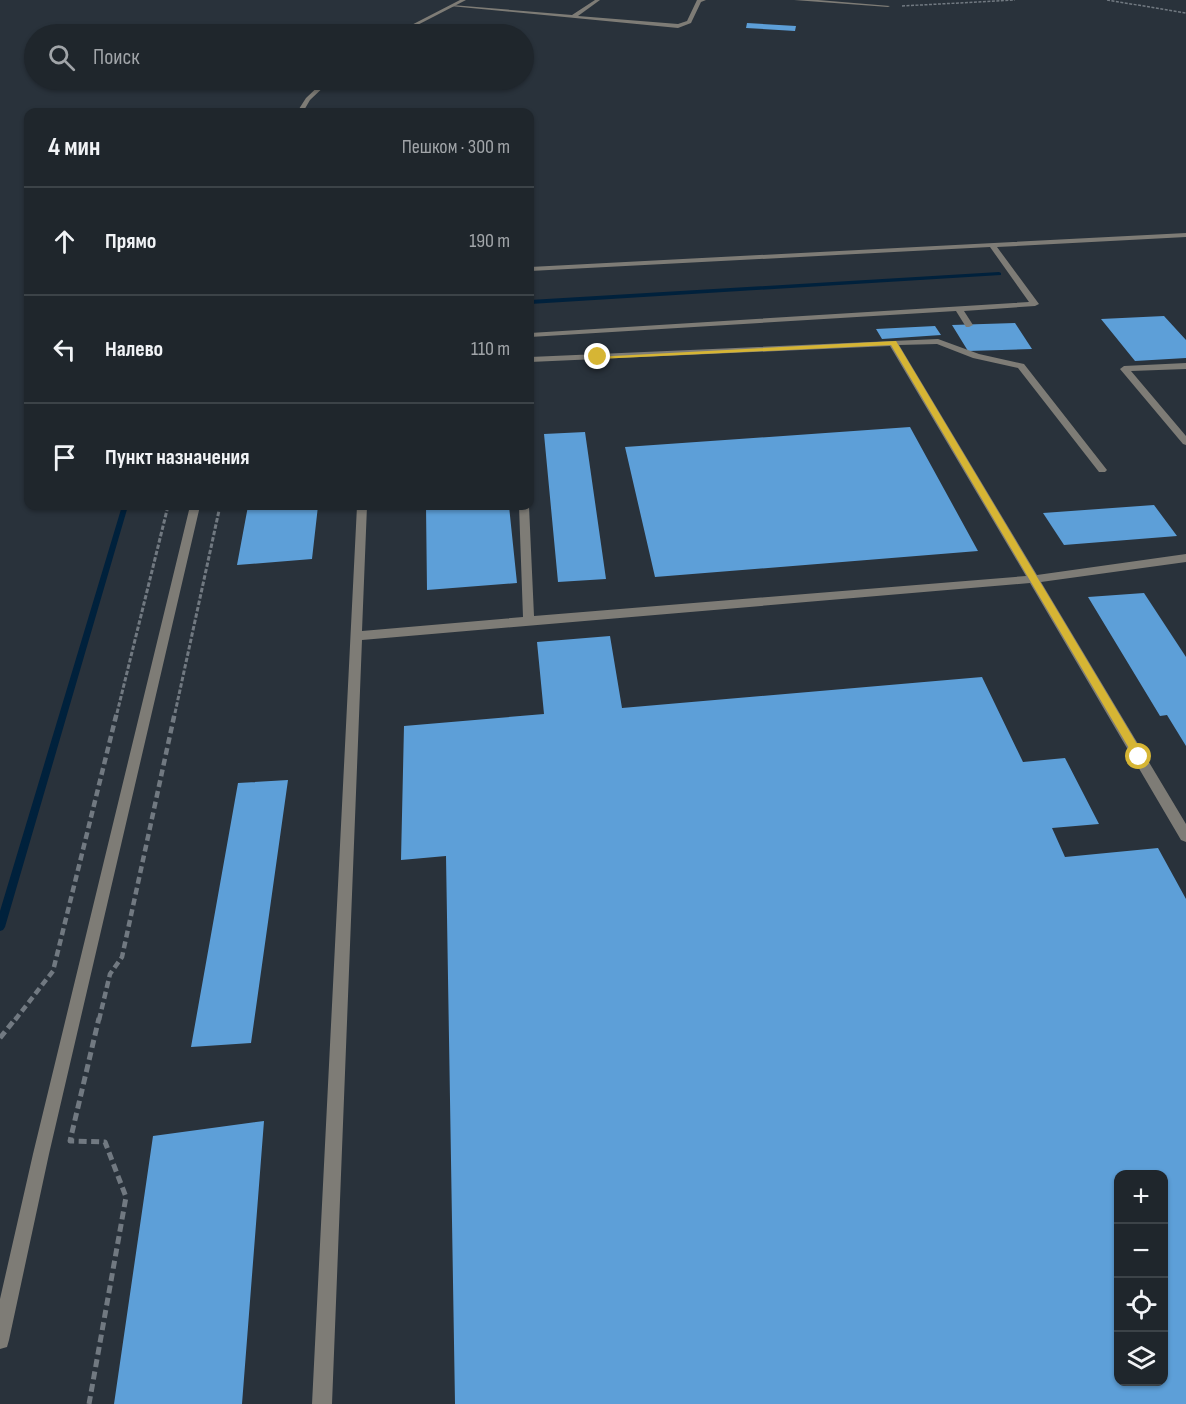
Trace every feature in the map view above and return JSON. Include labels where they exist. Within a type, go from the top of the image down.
[{"type":"street","points":[[417,24],[464,0]]},
{"type":"street","points":[[573,17],[598,0]]},
{"type":"street","points":[[452,6],[678,26],[688,22],[699,2],[704,0]]},
{"type":"street","points":[[796,0],[888,6]]},
{"type":"street","points":[[302,108],[317,90]]},
{"type":"street","points":[[534,269],[1186,235]]},
{"type":"street","points":[[534,335],[1035,304],[992,245]]},
{"type":"street","points":[[959,309],[969,325]]},
{"type":"street","points":[[534,360],[938,341],[991,359],[1022,366],[1102,470]]},
{"type":"street","points":[[893,343],[1186,836]]},
{"type":"street","points":[[986,351],[991,359]]},
{"type":"street","points":[[1186,366],[1124,369],[1186,441]]},
{"type":"street","points":[[0,1340],[194,510]]},
{"type":"street","points":[[322,1404],[362,510]]},
{"type":"street","points":[[524,510],[529,620]]},
{"type":"street","points":[[356,636],[1035,579],[1186,558]]},
{"type":"path","points":[[888,6],[1015,0]]},
{"type":"path","points":[[1107,0],[1186,13]]},
{"type":"path","points":[[0,1038],[53,971],[167,510]]},
{"type":"path","points":[[89,1404],[126,1197],[105,1142],[69,1141],[110,974],[122,957],[219,510]]},
{"type":"building","points":[[747,23],[796,26],[795,31],[746,28]]},
{"type":"building","points":[[1164,316],[1186,340],[1186,358],[1135,361],[1101,319]]},
{"type":"building","points":[[1015,323],[1032,349],[968,351],[952,325]]},
{"type":"building","points":[[935,326],[941,335],[882,339],[876,329]]},
{"type":"building","points":[[910,427],[978,551],[655,577],[625,447]]},
{"type":"building","points":[[585,432],[606,579],[558,582],[544,434]]},
{"type":"building","points":[[1154,505],[1177,536],[1064,545],[1043,513]]},
{"type":"building","points":[[247,510],[318,510],[312,559],[237,565]]},
{"type":"building","points":[[426,510],[509,510],[517,583],[427,590]]},
{"type":"building","points":[[1144,593],[1186,657],[1186,746],[1167,715],[1160,716],[1088,597]]},
{"type":"building","points":[[610,636],[622,708],[982,677],[1023,762],[1065,758],[1099,824],[1052,828],[1065,857],[1158,848],[1186,899],[1186,1404],[455,1404],[446,856],[401,860],[404,726],[544,714],[537,642]]},
{"type":"building","points":[[288,780],[251,1043],[191,1047],[238,783]]},
{"type":"building","points":[[264,1121],[242,1404],[114,1404],[153,1136]]},
{"type":"waterway","points":[[534,302],[999,274]]},
{"type":"waterway","points":[[0,927],[124,510]]},
{"type":"route","points":[[598,357],[893,343],[1139,757]]}]
